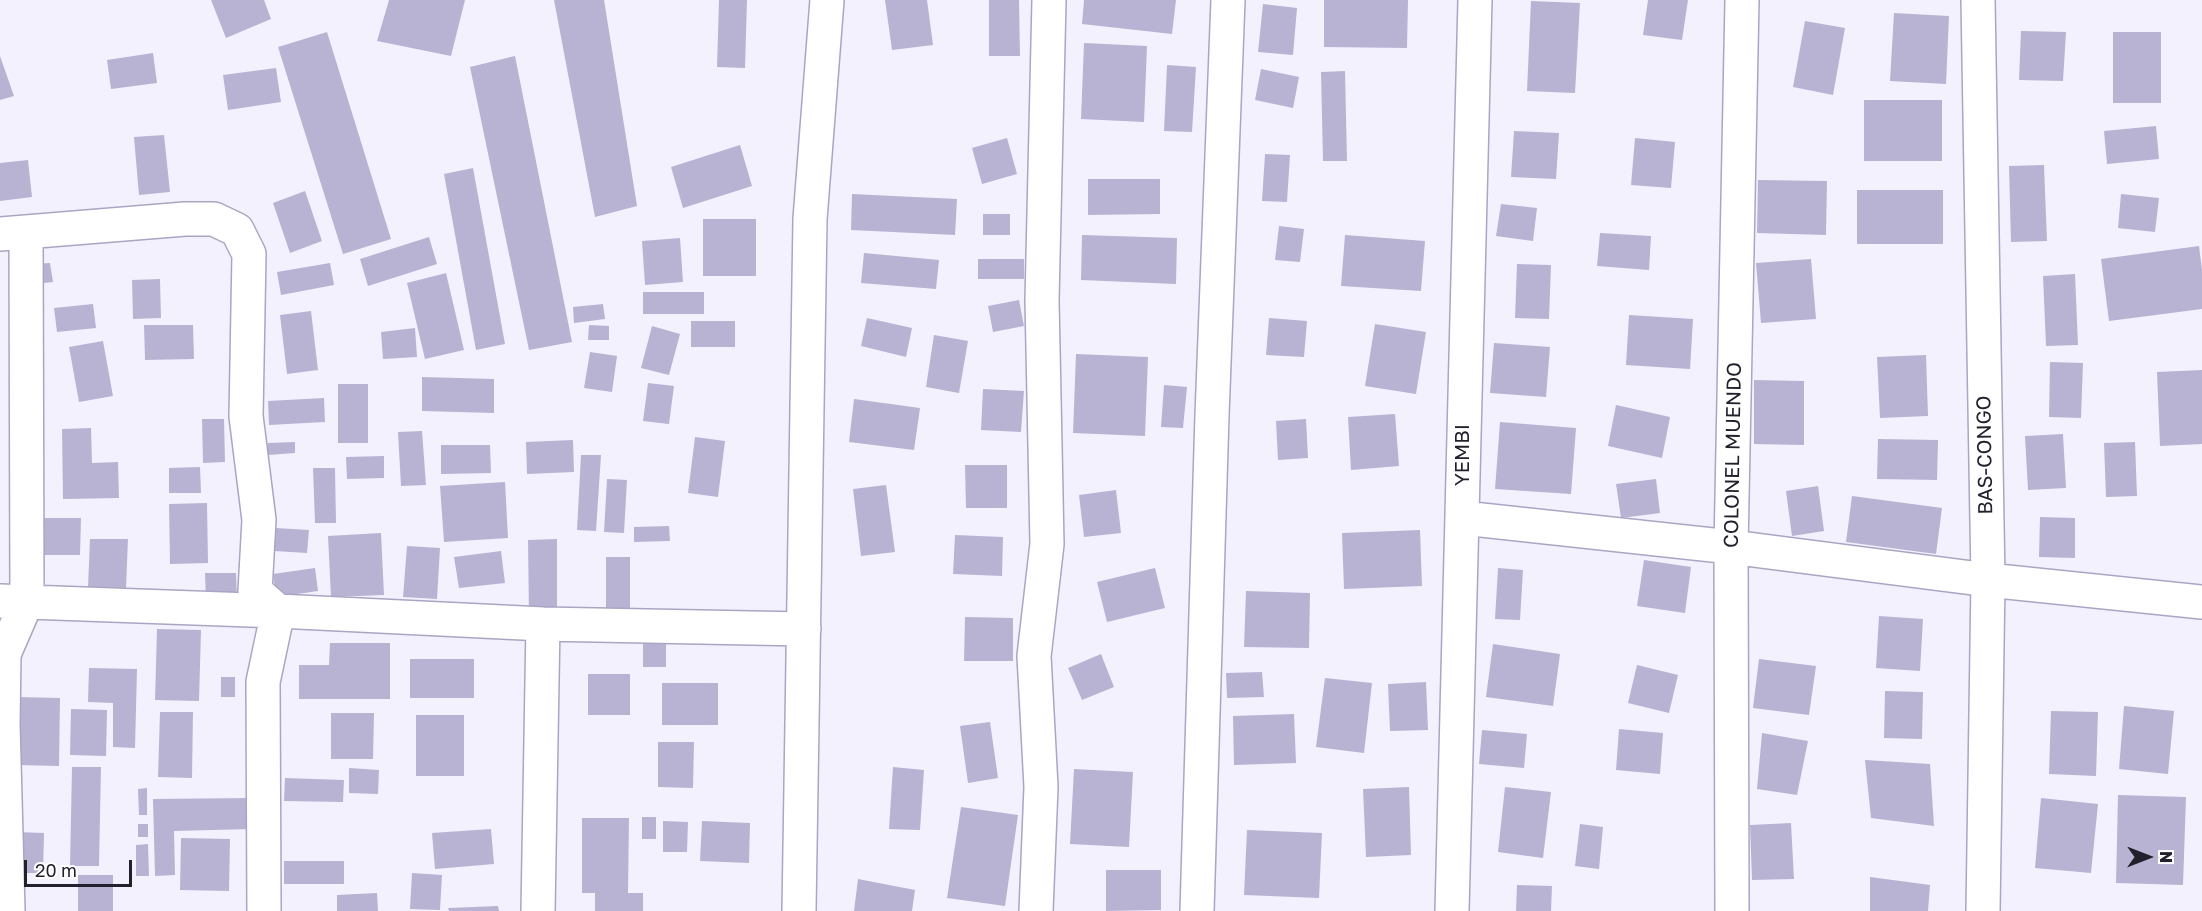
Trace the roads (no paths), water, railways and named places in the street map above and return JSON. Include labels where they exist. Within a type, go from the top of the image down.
[{"type":"street","points":[[799,911],[810,219],[827,0]]},
{"type":"street","points":[[1036,911],[1041,788],[1034,656],[1047,544],[1042,300],[1049,0]]},
{"type":"street","points":[[1204,910],[1212,415],[1228,0]]},
{"type":"street","name":"YEMBI","points":[[1452,911],[1475,0]]},
{"type":"street","name":"COLONEL MUENDO","points":[[1732,911],[1731,547],[1742,0]]},
{"type":"street","name":"BAS-CONGO","points":[[1978,0],[1988,580],[1983,911]]},
{"type":"street","points":[[8,911],[3,736],[4,654],[14,601],[13,233],[185,219],[214,219],[237,230],[249,254],[246,416],[259,520],[255,591],[279,611]]},
{"type":"street","points":[[1463,518],[1731,547],[1988,580],[2202,602]]},
{"type":"street","points":[[14,601],[543,624],[804,629]]},
{"type":"street","points":[[264,911],[263,682],[279,611]]},
{"type":"street","points":[[538,911],[543,624]]}]
